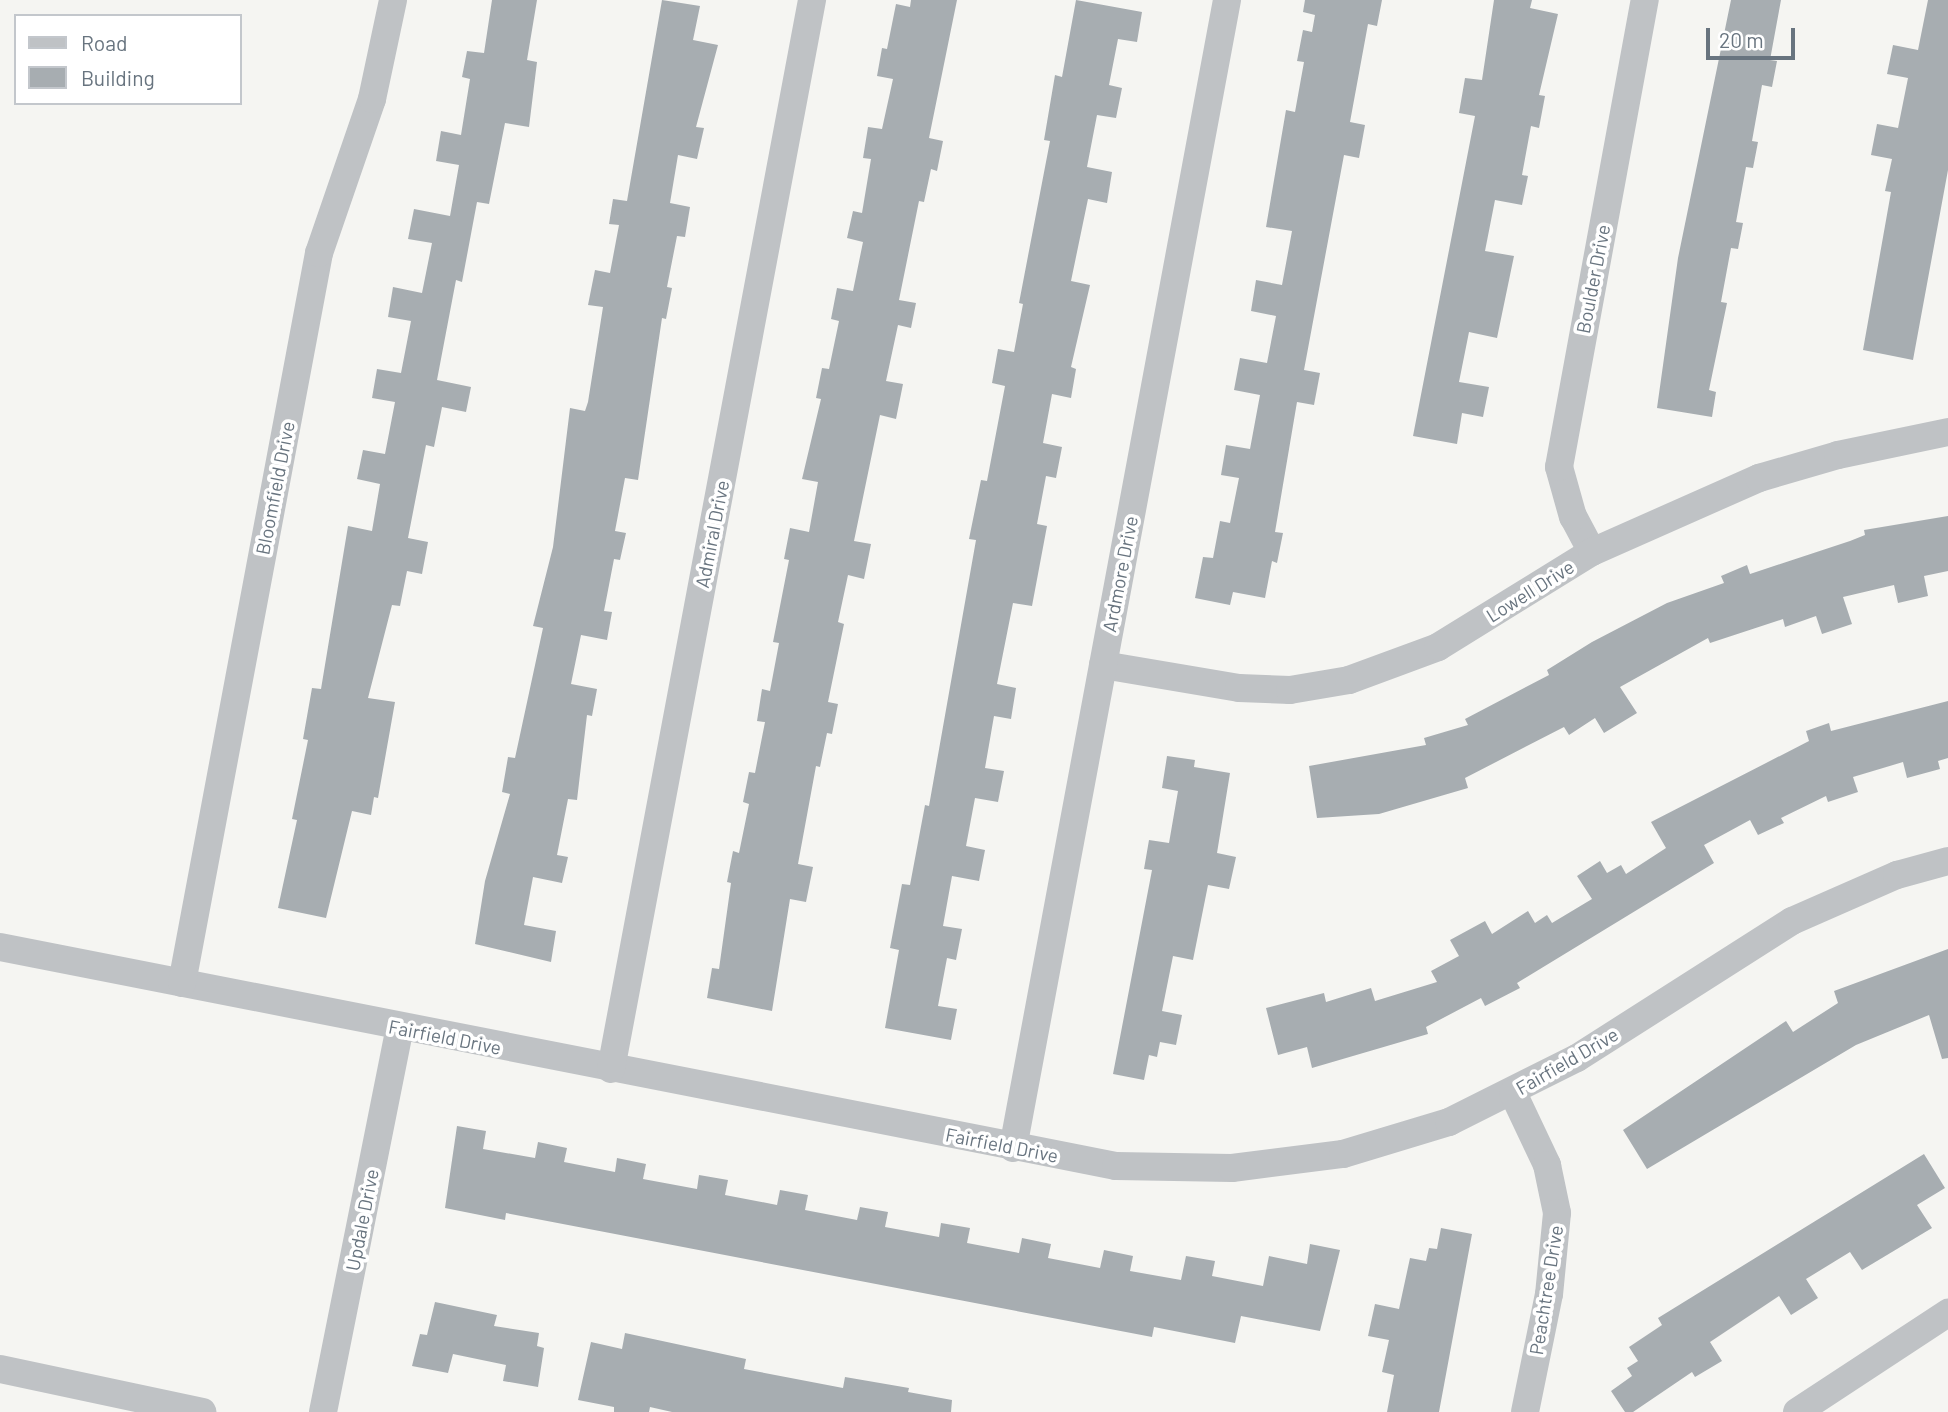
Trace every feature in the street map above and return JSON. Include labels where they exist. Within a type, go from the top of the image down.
[{"type":"street","name":"Bloomfield Drive","points":[[182,983],[319,253],[372,99],[393,0]]},
{"type":"street","name":"Admiral Drive","points":[[611,1069],[812,0]]},
{"type":"street","name":"Ardmore Drive","points":[[1013,1147],[1227,0]]},
{"type":"street","name":"Boulder Drive","points":[[1592,552],[1568,505],[1559,467],[1645,0]]},
{"type":"street","name":"Lowell Drive","points":[[1103,665],[1239,688],[1290,690],[1349,680],[1438,647],[1592,552],[1759,478],[1838,455],[1948,432]]},
{"type":"street","name":"Fairfield Drive","points":[[0,947],[1013,1147],[1116,1166],[1174,1169],[1287,1164],[1398,1139],[1513,1093],[1577,1058],[1792,921],[1897,875],[1948,861]]},
{"type":"street","name":"Updale Drive","points":[[323,1412],[400,1028]]},
{"type":"street","name":"Peachtree Drive","points":[[1513,1093],[1547,1165],[1557,1213],[1549,1294],[1525,1412]]},
{"type":"street","points":[[1800,1411],[1948,1312]]},
{"type":"street","points":[[0,1369],[202,1412]]},
{"type":"building","points":[[492,0],[537,0],[527,60],[537,62],[529,127],[505,123],[489,204],[477,202],[462,282],[456,280],[437,380],[471,387],[466,412],[442,407],[434,447],[426,445],[408,538],[428,542],[422,574],[407,571],[400,606],[392,605],[368,698],[395,702],[378,798],[374,797],[371,815],[352,811],[326,918],[278,908],[297,820],[292,819],[308,740],[303,739],[312,688],[321,689],[348,526],[372,531],[380,484],[357,479],[363,450],[385,454],[395,402],[372,398],[377,369],[401,373],[411,321],[388,317],[393,287],[422,293],[432,243],[408,239],[414,209],[450,216],[459,165],[436,161],[441,131],[461,135],[470,79],[462,77],[467,51],[484,53]]},
{"type":"building","points":[[662,0],[700,6],[693,40],[718,45],[696,127],[704,128],[697,159],[678,155],[670,203],[690,207],[685,237],[677,236],[667,287],[672,288],[666,319],[662,318],[638,480],[625,478],[615,531],[626,533],[620,560],[614,559],[604,611],[612,612],[607,640],[581,635],[571,684],[597,689],[592,716],[587,715],[577,800],[568,799],[557,855],[568,857],[562,883],[533,877],[524,925],[556,931],[551,962],[475,944],[485,881],[510,794],[502,792],[508,757],[515,758],[543,628],[533,626],[553,547],[570,408],[585,411],[588,402],[603,307],[588,305],[595,270],[610,273],[619,225],[609,224],[613,199],[627,201]]},
{"type":"building","points":[[911,0],[957,0],[929,138],[943,141],[937,171],[931,169],[924,202],[919,201],[899,300],[916,303],[911,328],[898,325],[886,381],[903,384],[896,419],[880,415],[854,541],[871,544],[864,579],[848,575],[838,622],[844,624],[828,702],[838,704],[832,734],[827,733],[820,767],[816,766],[798,864],[813,867],[806,902],[790,899],[772,1011],[707,998],[712,968],[719,969],[731,883],[727,882],[733,851],[739,853],[749,804],[743,802],[749,772],[755,773],[765,722],[757,721],[762,689],[770,691],[779,643],[773,642],[789,560],[784,559],[790,528],[809,532],[818,482],[802,479],[821,399],[816,398],[822,368],[829,369],[839,321],[831,319],[837,288],[853,291],[863,242],[847,238],[853,211],[862,213],[871,159],[863,158],[868,127],[882,129],[893,79],[877,76],[882,48],[887,49],[896,4],[910,7]]},
{"type":"building","points":[[1076,0],[1142,12],[1137,42],[1118,39],[1109,85],[1122,88],[1116,118],[1097,115],[1087,167],[1112,172],[1107,203],[1088,199],[1071,281],[1090,285],[1071,367],[1076,369],[1071,398],[1052,394],[1043,443],[1062,447],[1056,478],[1046,476],[1037,524],[1047,526],[1032,606],[1013,603],[997,684],[1016,688],[1011,719],[994,716],[985,768],[1004,771],[998,802],[975,798],[966,846],[985,850],[979,881],[952,876],[943,926],[962,929],[956,960],[947,958],[938,1006],[957,1009],[951,1040],[885,1028],[899,950],[890,948],[902,884],[910,885],[925,805],[929,806],[976,540],[969,539],[981,480],[987,481],[1005,386],[992,383],[998,349],[1014,352],[1023,304],[1019,303],[1050,141],[1044,140],[1055,75],[1062,77]]},
{"type":"building","points":[[1305,0],[1382,0],[1377,26],[1368,24],[1350,122],[1365,125],[1359,158],[1344,155],[1304,370],[1320,373],[1314,405],[1297,402],[1275,532],[1283,533],[1277,563],[1272,561],[1265,598],[1233,592],[1230,605],[1195,598],[1203,557],[1213,558],[1220,521],[1230,523],[1239,478],[1221,475],[1226,445],[1250,449],[1260,395],[1234,390],[1240,358],[1267,363],[1276,316],[1251,311],[1256,280],[1282,285],[1292,231],[1266,227],[1286,110],[1295,112],[1304,62],[1297,61],[1303,30],[1312,32],[1315,15],[1303,12]]},
{"type":"building","points":[[1494,0],[1532,0],[1530,8],[1558,14],[1539,95],[1545,96],[1539,128],[1531,126],[1522,175],[1528,176],[1522,205],[1495,200],[1485,251],[1514,256],[1497,338],[1469,332],[1459,382],[1489,387],[1483,417],[1462,413],[1457,444],[1413,436],[1475,116],[1459,113],[1465,78],[1482,80]]},
{"type":"building","points":[[1731,0],[1781,0],[1770,60],[1777,61],[1772,87],[1762,85],[1752,141],[1758,142],[1753,168],[1746,167],[1736,222],[1743,223],[1738,249],[1731,248],[1721,302],[1727,303],[1709,390],[1716,392],[1712,417],[1657,408],[1678,258]]},
{"type":"building","points":[[1928,0],[1948,0],[1948,170],[1913,360],[1863,350],[1891,192],[1885,191],[1892,159],[1871,155],[1877,124],[1898,128],[1908,78],[1887,74],[1893,45],[1918,50]]},
{"type":"building","points":[[1948,516],[1948,571],[1924,576],[1928,596],[1898,603],[1894,585],[1843,597],[1852,624],[1822,634],[1816,616],[1785,627],[1783,619],[1710,643],[1708,638],[1620,687],[1637,713],[1604,733],[1595,718],[1569,735],[1564,727],[1465,778],[1468,788],[1379,814],[1317,818],[1309,766],[1426,745],[1424,738],[1468,725],[1465,719],[1549,675],[1547,670],[1592,642],[1667,603],[1724,583],[1721,576],[1747,565],[1750,574],[1850,541],[1865,535],[1864,530]]},
{"type":"building","points":[[1948,701],[1948,758],[1938,761],[1940,769],[1907,778],[1903,762],[1853,777],[1858,792],[1828,802],[1826,796],[1781,818],[1784,823],[1758,835],[1750,820],[1704,845],[1714,863],[1517,983],[1520,988],[1485,1006],[1481,998],[1426,1027],[1428,1034],[1312,1068],[1307,1047],[1278,1055],[1266,1008],[1324,993],[1326,1002],[1371,988],[1375,1001],[1437,982],[1431,971],[1459,956],[1450,940],[1485,921],[1492,934],[1528,911],[1535,923],[1547,915],[1552,923],[1592,899],[1577,876],[1600,861],[1607,873],[1621,865],[1626,874],[1666,848],[1651,822],[1809,741],[1806,731],[1829,723],[1831,731]]},
{"type":"building","points":[[1167,756],[1195,760],[1194,767],[1230,773],[1217,853],[1236,857],[1229,889],[1208,885],[1193,960],[1173,956],[1162,1011],[1182,1015],[1176,1045],[1160,1042],[1157,1057],[1149,1055],[1144,1080],[1113,1074],[1152,870],[1144,869],[1149,840],[1169,843],[1178,791],[1162,788]]},
{"type":"building","points":[[1948,949],[1948,1058],[1942,1059],[1929,1015],[1856,1045],[1647,1169],[1623,1130],[1786,1021],[1793,1032],[1838,1003],[1834,991]]},
{"type":"building","points":[[457,1126],[486,1131],[483,1149],[535,1158],[538,1142],[567,1148],[564,1162],[615,1172],[617,1158],[646,1164],[643,1179],[697,1189],[699,1175],[728,1180],[725,1195],[777,1205],[780,1190],[808,1195],[805,1210],[857,1220],[860,1207],[888,1212],[885,1227],[939,1237],[941,1223],[970,1228],[967,1243],[1019,1253],[1022,1238],[1051,1244],[1048,1258],[1100,1268],[1104,1250],[1133,1256],[1130,1271],[1181,1280],[1186,1256],[1215,1261],[1212,1276],[1263,1286],[1269,1256],[1307,1264],[1310,1244],[1340,1250],[1320,1331],[1241,1316],[1235,1343],[1154,1327],[1152,1337],[506,1213],[505,1220],[445,1208]]},
{"type":"building","points":[[1924,1154],[1945,1188],[1917,1205],[1932,1228],[1862,1270],[1850,1252],[1806,1279],[1818,1298],[1791,1315],[1779,1296],[1710,1342],[1722,1361],[1695,1377],[1692,1372],[1633,1412],[1625,1412],[1611,1391],[1632,1376],[1627,1368],[1638,1361],[1629,1347],[1662,1325],[1658,1318]]},
{"type":"building","points":[[1441,1228],[1472,1234],[1439,1412],[1387,1412],[1394,1375],[1382,1372],[1389,1340],[1368,1336],[1375,1304],[1399,1309],[1410,1258],[1426,1261],[1429,1248],[1437,1249]]},
{"type":"building","points":[[435,1302],[497,1315],[494,1326],[539,1333],[537,1346],[544,1348],[538,1387],[503,1381],[506,1365],[453,1354],[448,1373],[412,1366],[420,1334],[427,1335]]},
{"type":"building","points":[[625,1333],[746,1359],[744,1369],[843,1388],[845,1377],[909,1388],[908,1392],[952,1400],[951,1412],[672,1412],[650,1407],[649,1412],[614,1412],[614,1407],[578,1400],[591,1342],[622,1349]]}]
